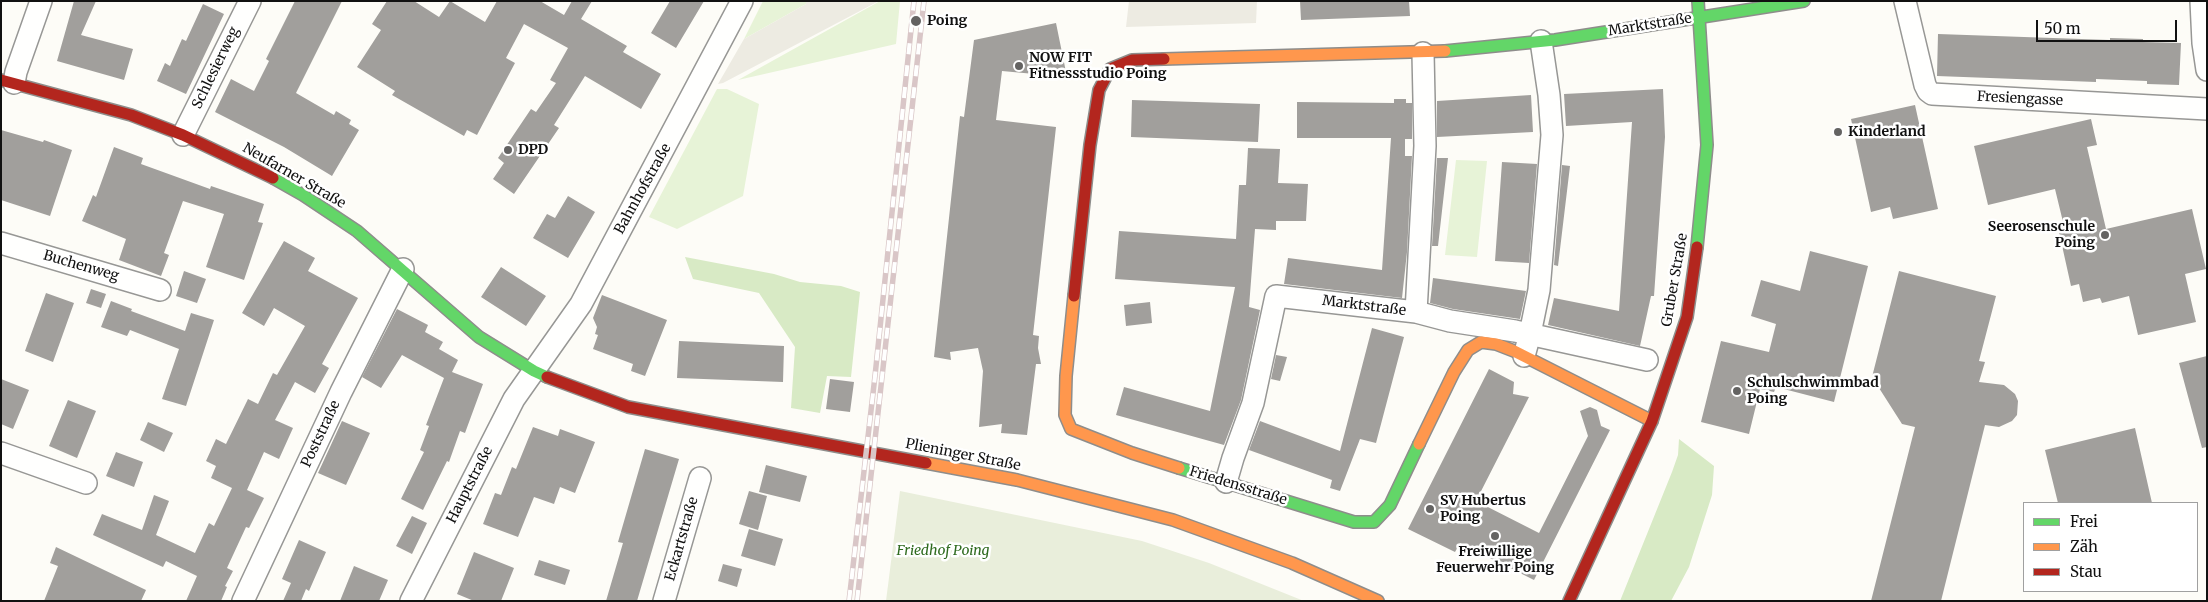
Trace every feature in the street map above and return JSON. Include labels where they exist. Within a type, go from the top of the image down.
[{"type":"street","points":[[8,82],[16,72],[41,1]]},
{"type":"street","name":"Schlesierweg","points":[[183,135],[250,1]]},
{"type":"street","name":"Bahnhofstraße","points":[[534,371],[581,304],[742,1]]},
{"type":"street","name":"Gruber Straße","points":[[1569,601],[1652,421],[1687,317],[1696,258],[1707,126],[1698,1]]},
{"type":"street","name":"Marktstraße","points":[[1110,70],[1132,60],[1423,52],[1541,41],[1670,23],[1699,16],[1804,1]]},
{"type":"street","name":"Fresiengasse","points":[[1905,1],[1925,85],[1932,94],[2207,109]]},
{"type":"street","points":[[2201,1],[2202,43],[2207,70]]},
{"type":"street","points":[[1524,356],[1539,290],[1552,135],[1549,95],[1541,41]]},
{"type":"street","name":"Marktstraße","points":[[1226,482],[1253,403],[1276,296],[1416,312],[1426,146],[1423,52]]},
{"type":"street","name":"Friedensstraße","points":[[1110,70],[1099,90],[1094,110],[1066,367],[1065,415],[1071,429],[1087,437],[1354,522],[1374,522],[1390,506],[1454,372],[1468,350],[1481,342],[1496,344],[1524,356],[1652,421]]},
{"type":"street","name":"Neufarner Straße","points":[[8,82],[131,115],[183,135],[263,173],[357,231],[480,337],[534,371]]},
{"type":"street","name":"Buchenweg","points":[[1,243],[160,290]]},
{"type":"street","name":"Poststraße","points":[[243,601],[341,392],[403,270]]},
{"type":"street","points":[[1416,312],[1450,321],[1530,334],[1647,360]]},
{"type":"street","name":"Hauptstraße","points":[[412,601],[514,399],[534,371]]},
{"type":"street","name":"Plieninger Straße","points":[[534,371],[571,388],[628,407],[1017,480],[1108,502],[1173,520],[1239,543],[1292,563],[1378,601]]},
{"type":"street","points":[[1,453],[86,483]]},
{"type":"street","name":"Eckartstraße","points":[[664,601],[700,478]]},
{"type":"green space","points":[[763,1],[806,1],[806,4],[744,39]]},
{"type":"green space","points":[[880,1],[900,1],[896,44],[738,80]]},
{"type":"green space","points":[[717,89],[727,89],[759,104],[743,196],[677,229],[649,217]]},
{"type":"green space","points":[[1456,160],[1487,161],[1477,257],[1445,255]]},
{"type":"green space","points":[[685,257],[774,274],[800,282],[841,286],[860,292],[851,377],[827,376],[820,413],[791,408],[795,347],[759,293],[693,279]]},
{"type":"green space","points":[[1679,439],[1714,466],[1712,495],[1689,567],[1671,601],[1620,601],[1672,472],[1678,455]]},
{"type":"green space","name":"Friedhof Poing","points":[[900,491],[1142,541],[1209,563],[1304,601],[886,601]]},
{"type":"shaded area","points":[[806,1],[879,1],[718,84],[744,39],[806,4]]},
{"type":"shaded area","points":[[1129,1],[1257,1],[1256,23],[1126,27]]},
{"type":"building","points":[[74,1],[96,1],[81,35],[133,49],[124,80],[57,61]]},
{"type":"building","points":[[295,1],[342,1],[296,93],[334,115],[336,111],[351,120],[349,124],[359,130],[332,176],[284,147],[215,112],[231,79],[254,91],[269,61],[266,59]]},
{"type":"building","points":[[387,1],[414,1],[439,17],[450,1],[485,22],[497,1],[540,1],[564,15],[572,1],[592,1],[581,19],[627,46],[623,52],[661,74],[641,109],[585,76],[554,125],[559,128],[514,194],[493,179],[504,163],[498,158],[531,109],[536,112],[556,83],[550,80],[568,48],[524,24],[506,58],[515,63],[477,135],[467,130],[464,136],[392,95],[395,91],[357,67],[381,30],[372,24]]},
{"type":"building","points":[[670,1],[704,1],[676,48],[651,33]]},
{"type":"building","points":[[1300,1],[1409,1],[1410,16],[1301,20]]},
{"type":"building","points":[[203,4],[224,14],[186,94],[157,81],[165,63],[170,66],[182,39],[186,41]]},
{"type":"building","points":[[1056,23],[1067,77],[1002,71],[996,120],[1056,127],[1033,335],[1039,336],[1038,348],[1041,364],[1036,364],[1027,435],[1001,433],[1002,424],[979,427],[983,371],[978,348],[950,352],[951,360],[934,357],[960,116],[964,117],[974,40]]},
{"type":"building","points":[[1938,34],[2110,40],[2110,38],[2143,39],[2143,42],[2181,43],[2179,85],[2147,84],[2147,81],[2096,79],[2096,82],[1937,76]]},
{"type":"building","points":[[1663,89],[1665,137],[1654,296],[1651,296],[1640,346],[1548,325],[1554,298],[1619,311],[1632,122],[1566,126],[1564,94]]},
{"type":"building","points":[[1531,95],[1533,132],[1437,137],[1437,101]]},
{"type":"building","points":[[1394,99],[1406,99],[1406,103],[1412,103],[1412,139],[1405,139],[1405,156],[1412,156],[1407,252],[1402,298],[1284,284],[1288,258],[1382,270],[1391,138],[1297,138],[1297,102],[1394,103]]},
{"type":"building","points":[[1132,100],[1260,104],[1258,142],[1131,137]]},
{"type":"building","points":[[1915,105],[1938,209],[1893,219],[1890,207],[1871,212],[1851,119]]},
{"type":"building","points":[[2091,119],[2097,145],[2087,147],[2106,229],[2192,209],[2206,269],[2185,274],[2196,322],[2138,335],[2129,296],[2102,303],[2100,298],[2083,302],[2079,284],[2071,286],[2057,223],[2063,222],[2055,189],[1988,205],[1974,146]]},
{"type":"building","points":[[1,130],[43,142],[44,140],[72,150],[50,216],[1,200]]},
{"type":"building","points":[[114,147],[143,158],[141,164],[210,189],[211,186],[264,204],[258,222],[263,223],[244,280],[206,267],[224,214],[183,201],[164,253],[169,255],[161,276],[119,260],[126,239],[82,221],[93,195],[96,197]]},
{"type":"building","points":[[1248,148],[1280,149],[1278,183],[1308,184],[1306,221],[1276,221],[1276,230],[1255,229],[1249,307],[1260,310],[1241,400],[1224,445],[1116,415],[1124,387],[1210,411],[1235,287],[1115,279],[1119,231],[1236,239],[1239,185],[1246,185]]},
{"type":"building","points":[[1437,158],[1448,158],[1438,246],[1432,246]]},
{"type":"building","points":[[1502,162],[1537,164],[1529,263],[1495,261]]},
{"type":"building","points":[[1562,165],[1570,166],[1558,266],[1554,265]]},
{"type":"building","points":[[568,196],[595,212],[568,258],[533,238],[547,214],[555,218]]},
{"type":"building","points":[[284,241],[315,258],[308,271],[358,298],[322,364],[329,368],[315,393],[295,382],[275,420],[293,428],[279,459],[264,452],[247,490],[264,498],[249,528],[246,527],[227,568],[233,571],[225,586],[227,587],[221,601],[186,601],[197,576],[166,561],[163,567],[93,535],[102,514],[142,530],[154,495],[169,501],[156,535],[195,553],[209,523],[214,526],[232,488],[211,478],[216,466],[206,461],[216,439],[226,444],[248,399],[258,404],[273,373],[277,375],[305,326],[274,308],[264,326],[242,313]]},
{"type":"building","points":[[1810,251],[1868,266],[1834,402],[1776,387],[1774,392],[1760,389],[1749,434],[1701,422],[1721,341],[1769,352],[1776,324],[1751,316],[1761,280],[1800,291]]},
{"type":"building","points":[[501,267],[546,296],[526,326],[481,297]]},
{"type":"building","points":[[184,271],[206,279],[197,303],[176,296]]},
{"type":"building","points":[[1899,271],[1996,296],[1979,361],[1985,362],[1979,382],[2004,385],[2015,394],[2018,401],[2017,415],[2012,421],[1999,427],[1985,425],[1941,601],[1871,601],[1915,427],[1902,424],[1872,377]]},
{"type":"building","points":[[1433,278],[1526,291],[1520,319],[1453,309],[1430,303]]},
{"type":"building","points":[[91,289],[106,294],[101,308],[86,303]]},
{"type":"building","points":[[46,293],[74,303],[53,362],[25,351]]},
{"type":"building","points":[[602,295],[667,320],[645,376],[631,371],[633,364],[593,349],[598,335],[595,334],[597,327],[593,318]]},
{"type":"building","points":[[111,301],[132,309],[131,311],[185,331],[191,313],[214,320],[186,406],[162,399],[179,349],[130,330],[127,336],[101,327]]},
{"type":"building","points":[[1150,302],[1152,323],[1126,326],[1124,305]]},
{"type":"building","points":[[397,309],[428,325],[425,332],[443,342],[439,349],[458,360],[452,372],[483,384],[465,433],[460,431],[449,462],[447,461],[423,510],[401,499],[424,452],[420,450],[429,426],[426,425],[444,378],[402,355],[381,388],[362,377]]},
{"type":"building","points":[[1372,328],[1404,337],[1376,443],[1360,439],[1340,491],[1330,488],[1332,480],[1249,450],[1260,421],[1340,451]]},
{"type":"building","points":[[679,341],[784,346],[783,382],[677,378]]},
{"type":"building","points":[[1276,355],[1287,357],[1280,381],[1271,379]]},
{"type":"building","points":[[2207,356],[2207,447],[2202,448],[2179,363]]},
{"type":"building","points":[[1489,369],[1514,382],[1513,394],[1529,397],[1476,501],[1539,533],[1588,436],[1580,411],[1590,407],[1597,410],[1601,426],[1610,430],[1534,580],[1460,543],[1455,552],[1408,529]]},
{"type":"building","points":[[1,379],[29,390],[13,429],[1,424]]},
{"type":"building","points":[[830,379],[854,382],[850,412],[826,409]]},
{"type":"building","points":[[68,400],[96,411],[77,458],[49,446]]},
{"type":"building","points":[[342,421],[370,433],[346,485],[318,473]]},
{"type":"building","points":[[148,422],[173,433],[164,452],[140,440]]},
{"type":"building","points":[[533,427],[558,436],[560,429],[595,442],[575,493],[560,487],[554,504],[534,497],[518,537],[483,524],[495,493],[501,495],[512,467],[516,469]]},
{"type":"building","points":[[2135,428],[2152,502],[2058,502],[2045,450]]},
{"type":"building","points":[[645,449],[679,459],[637,601],[606,601],[623,543],[618,542]]},
{"type":"building","points":[[116,452],[143,462],[134,487],[106,476]]},
{"type":"building","points":[[766,465],[807,476],[800,502],[759,492]]},
{"type":"building","points":[[749,491],[767,496],[758,530],[739,524]]},
{"type":"building","points":[[412,516],[427,523],[412,554],[396,546]]},
{"type":"building","points":[[749,529],[783,539],[775,566],[741,556]]},
{"type":"building","points":[[299,540],[326,552],[309,591],[306,589],[301,601],[283,601],[291,583],[282,579]]},
{"type":"building","points":[[56,547],[146,590],[141,601],[44,601],[58,566],[50,563]]},
{"type":"building","points":[[474,552],[514,568],[501,601],[474,601],[457,594]]},
{"type":"building","points":[[539,560],[570,570],[565,585],[534,575]]},
{"type":"building","points":[[723,564],[742,569],[737,587],[718,581]]},
{"type":"building","points":[[354,566],[388,580],[379,601],[340,601]]},
{"type":"railway","points":[[849,601],[875,376],[914,1]]},
{"type":"railway","points":[[857,601],[924,1]]},
{"type":"traffic: fast","points":[[1697,247],[1707,145],[1698,1]]},
{"type":"traffic: fast","points":[[1445,51],[1555,40],[1804,1]]},
{"type":"traffic: fast","points":[[273,178],[303,195],[357,231],[479,337],[547,377]]},
{"type":"traffic: fast","points":[[1179,468],[1354,522],[1374,522],[1390,505],[1419,444]]},
{"type":"traffic: slow","points":[[1164,59],[1445,51]]},
{"type":"traffic: slow","points":[[1074,296],[1066,376],[1065,415],[1071,429],[1132,453],[1179,468]]},
{"type":"traffic: slow","points":[[1419,444],[1454,372],[1468,350],[1481,342],[1496,344],[1514,351],[1652,421]]},
{"type":"traffic: slow","points":[[926,463],[1017,480],[1173,520],[1292,563],[1378,601]]},
{"type":"traffic: jam","points":[[1074,296],[1090,145],[1099,90],[1110,69],[1132,60],[1164,59]]},
{"type":"traffic: jam","points":[[1,80],[131,115],[183,135],[273,178]]},
{"type":"traffic: jam","points":[[1569,601],[1652,421],[1687,317],[1697,247]]},
{"type":"traffic: jam","points":[[547,377],[628,407],[926,463]]},
{"type":"place","name":"Poing","points":[[916,21]]},
{"type":"place","name":"NOW FIT Fitnessstudio Poing","points":[[1019,66]]},
{"type":"place","name":"Kinderland","points":[[1838,132]]},
{"type":"place","name":"DPD","points":[[508,150]]},
{"type":"place","name":"Seerosenschule Poing","points":[[2105,235]]},
{"type":"place","name":"Schulschwimmbad Poing","points":[[1737,391]]},
{"type":"place","name":"SV Hubertus Poing","points":[[1430,509]]},
{"type":"place","name":"Freiwillige Feuerwehr Poing","points":[[1495,536]]}]
